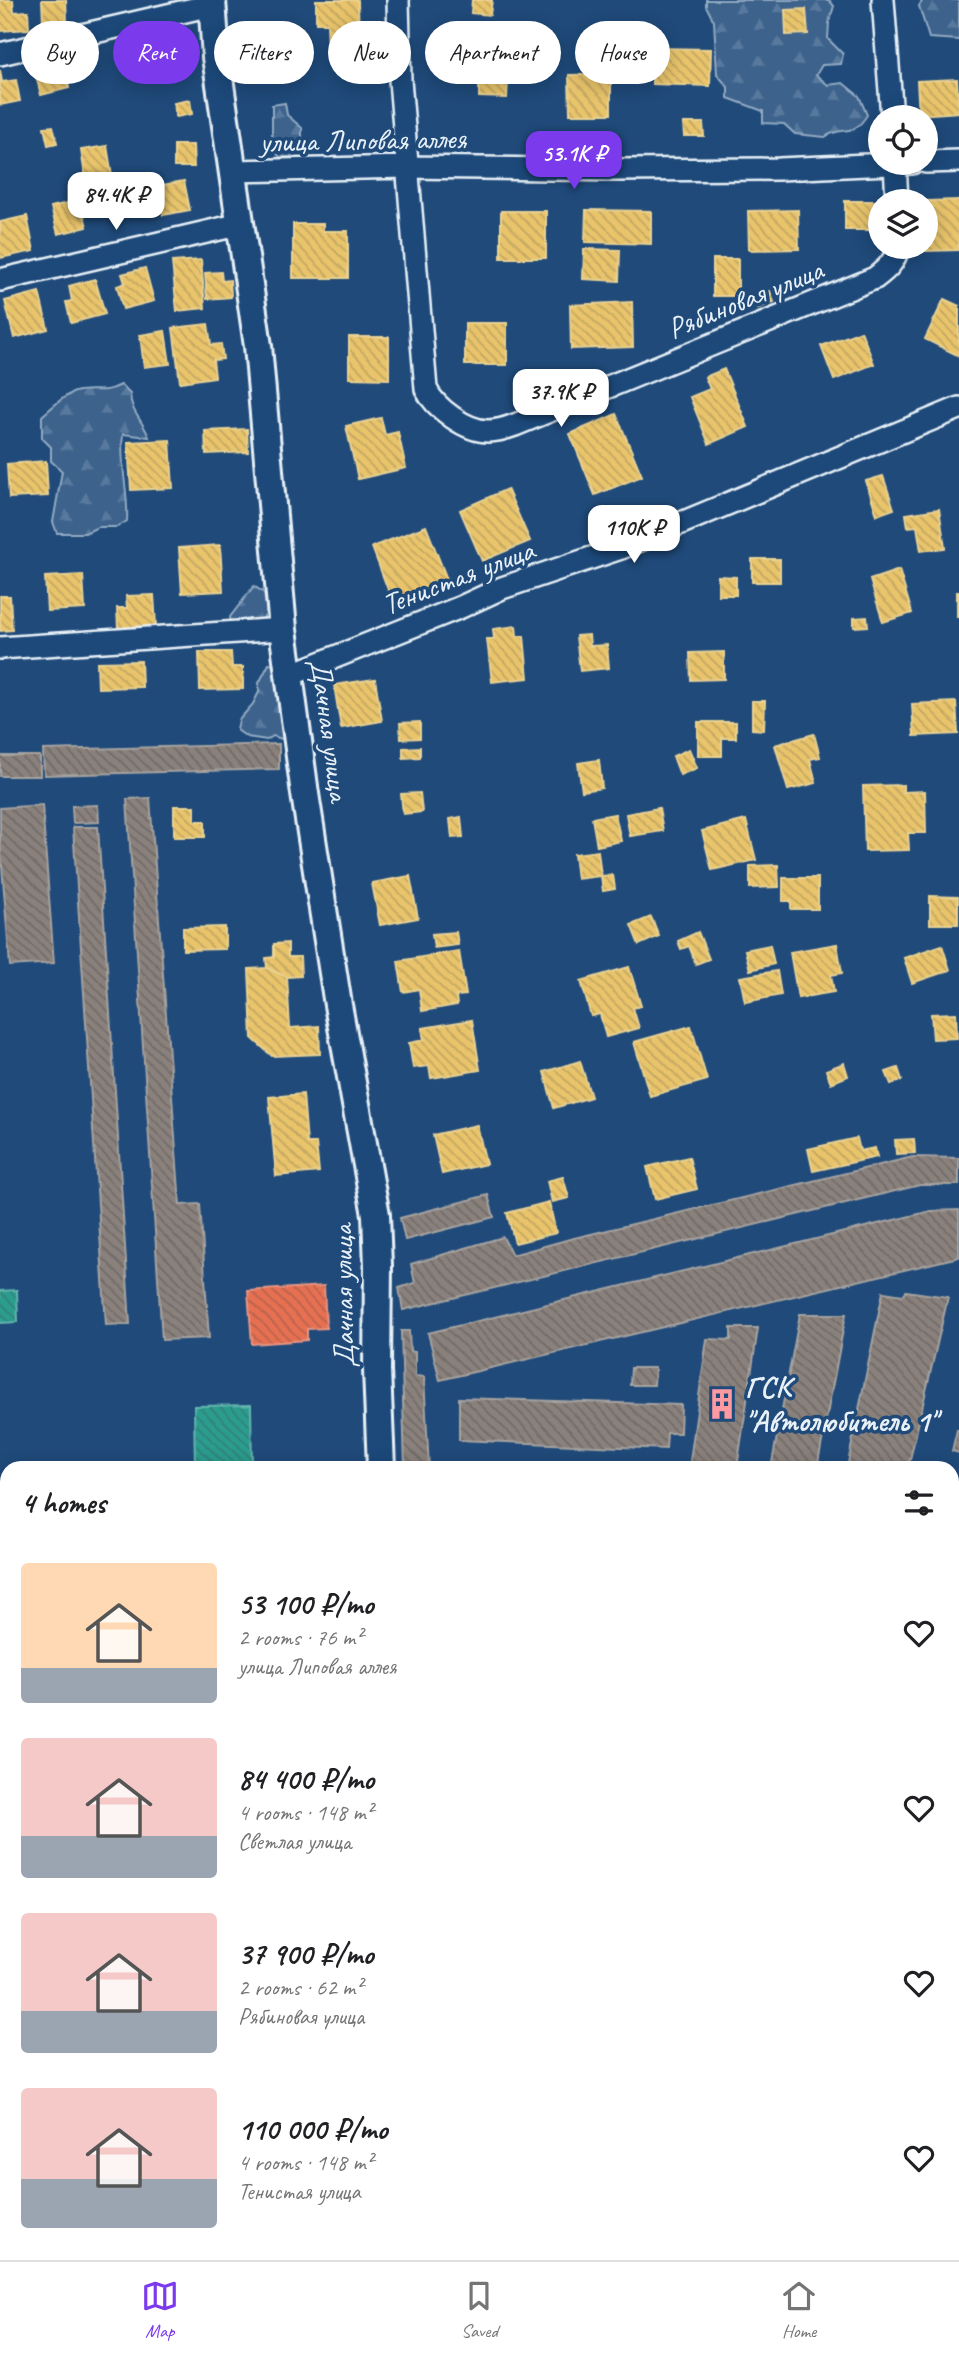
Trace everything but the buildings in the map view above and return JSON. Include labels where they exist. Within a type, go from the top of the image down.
[{"type":"street","name":"Рябиновая улица","points":[[398,0],[399,57],[426,389],[437,405],[475,429],[488,431],[515,425],[875,278],[888,269],[895,259]]},
{"type":"street","points":[[883,0],[891,105]]},
{"type":"street","points":[[0,54],[212,2]]},
{"type":"street","name":"Дачная улица","points":[[212,2],[216,57],[258,346],[283,629],[305,794],[338,1005],[376,1215],[381,1461]]},
{"type":"street","points":[[938,162],[959,161]]},
{"type":"street","name":"улица Липовая аллея","points":[[234,171],[407,167],[779,169],[868,164]]},
{"type":"street","points":[[0,281],[241,224]]},
{"type":"street","name":"Тенистая улица","points":[[290,675],[502,588],[621,548],[959,408]]},
{"type":"street","points":[[0,648],[283,629]]},
{"type":"green space","points":[[706,0],[829,0],[834,6],[828,39],[843,54],[841,64],[822,65],[816,75],[828,85],[843,83],[859,96],[867,115],[861,123],[852,130],[832,133],[825,137],[795,134],[784,124],[763,123],[763,111],[728,98],[728,87],[717,74],[714,21],[706,6]]},
{"type":"green space","points":[[923,0],[959,0],[959,40],[929,38],[919,6]]},
{"type":"green space","points":[[285,103],[287,115],[302,128],[302,148],[290,157],[280,157],[272,149],[272,105]]},
{"type":"green space","points":[[121,385],[130,394],[135,411],[149,437],[123,434],[127,521],[117,527],[98,527],[85,533],[57,533],[53,522],[62,471],[51,461],[51,447],[42,438],[42,416],[70,394],[108,390]]},
{"type":"green space","points":[[254,586],[264,593],[267,614],[260,621],[231,623],[230,617]]},
{"type":"green space","points":[[269,664],[279,666],[295,777],[289,778],[285,740],[273,736],[267,740],[247,737],[237,730],[239,720],[259,692],[259,683]]},
{"type":"place","name":"ГСК \"Автолюбитель 1\"","points":[[722,1404]]}]
